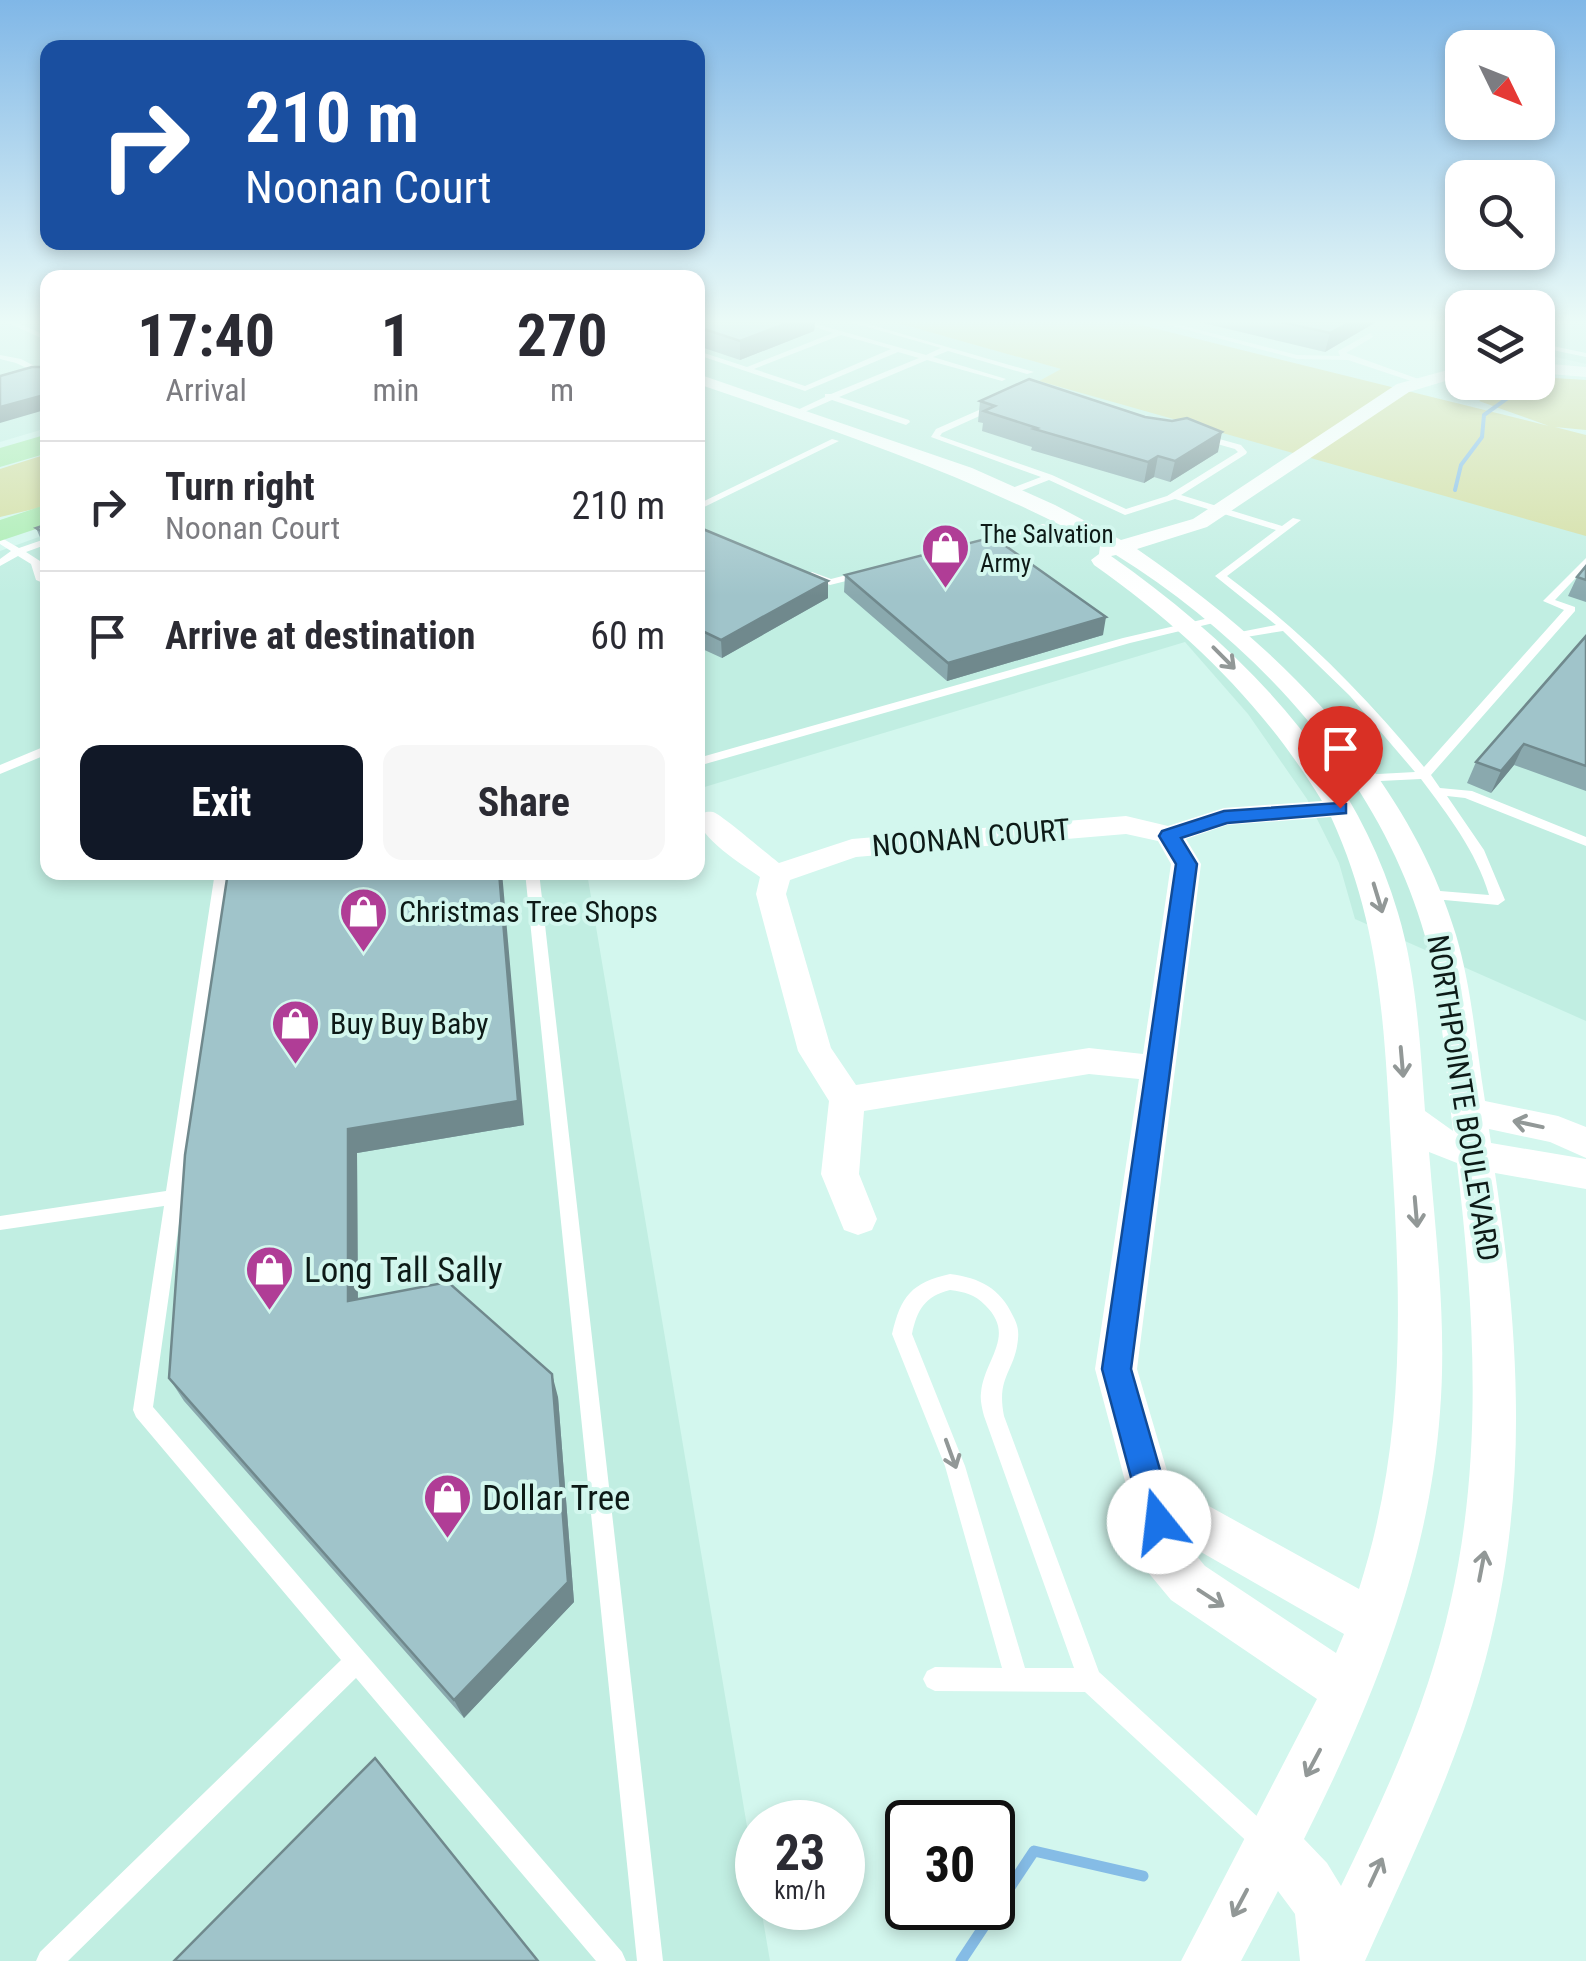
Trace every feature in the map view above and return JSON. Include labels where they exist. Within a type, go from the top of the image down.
[{"type":"highway","points":[[0,458],[40,446]]},
{"type":"highway","points":[[8,541],[40,519]]},
{"type":"street","name":"NORTHPOINTE BOULEVARD","points":[[768,414],[1012,476],[1107,551],[1217,626],[1308,704],[1366,779],[1400,833],[1428,895],[1448,964],[1498,1372],[1492,1494],[1484,1553],[1454,1680],[1434,1740],[1332,1961]]},
{"type":"street","name":"NORTHPOINTE BOULEVARD","points":[[799,414],[1107,551]]},
{"type":"street","points":[[1107,551],[1188,527],[1222,510],[1365,414]]},
{"type":"street","name":"NORTHPOINTE BOULEVARD","points":[[1210,1961],[1347,1690],[1372,1623],[1408,1498],[1422,1386],[1424,1294],[1390,941],[1367,861],[1340,808],[1253,688],[1217,626]]},
{"type":"street","points":[[1340,808],[1224,817],[1169,836],[1186,864],[1116,1369],[1159,1522],[1164,1554],[1188,1583],[1347,1690]]},
{"type":"street","points":[[709,820],[739,849],[776,874],[771,894],[815,1051],[847,1100],[840,1174],[858,1219]]},
{"type":"street","name":"NOONAN COURT","points":[[776,874],[852,848],[1126,825],[1169,836]]},
{"type":"street","points":[[847,1100],[1089,1061],[1158,1068]]},
{"type":"street","points":[[1468,1110],[1558,1130],[1586,1144]]},
{"type":"street","points":[[1407,1115],[1436,1142],[1586,1174]]},
{"type":"street","points":[[1159,1522],[1191,1521],[1372,1623]]},
{"type":"street","points":[[1270,1846],[1315,1889],[1326,1916],[1332,1961]]},
{"type":"lane","points":[[881,414],[906,422]]},
{"type":"lane","points":[[979,414],[935,434],[1012,476],[1125,512],[1174,496],[1239,456],[1242,449],[1117,414]]},
{"type":"lane","points":[[705,504],[852,438]]},
{"type":"lane","points":[[1174,496],[1282,529]]},
{"type":"lane","points":[[1296,520],[1220,576],[1286,627],[1364,702],[1424,775],[1478,852],[1498,900],[1428,895]]},
{"type":"lane","points":[[963,549],[1046,526]]},
{"type":"lane","points":[[0,540],[40,541]]},
{"type":"lane","points":[[0,564],[8,541]]},
{"type":"lane","points":[[8,541],[36,563],[40,578]]},
{"type":"lane","points":[[1322,781],[1424,775],[1572,609],[1548,601],[1586,562]]},
{"type":"lane","points":[[802,571],[830,582],[871,572]]},
{"type":"lane","points":[[705,760],[1217,626],[1286,627]]},
{"type":"lane","points":[[0,770],[40,753]]},
{"type":"lane","points":[[1436,791],[1467,794],[1586,842]]},
{"type":"lane","points":[[221,880],[143,1410],[613,1961]]},
{"type":"lane","points":[[533,880],[650,1961]]},
{"type":"lane","points":[[0,1222],[174,1197]]},
{"type":"lane","points":[[1017,1680],[955,1466],[902,1334],[903,1315],[913,1297],[928,1286],[948,1282],[968,1284],[988,1293],[1006,1321],[1010,1337],[990,1393],[994,1416],[1090,1680],[1270,1846]]},
{"type":"lane","points":[[49,1961],[357,1661]]},
{"type":"lane","points":[[935,1680],[1090,1680]]},
{"type":"shaded area","points":[[0,414],[40,414],[40,430],[0,442]]},
{"type":"shaded area","points":[[705,414],[1159,414],[1586,535],[1586,1021],[1355,919],[1339,863],[1307,799],[1248,714],[1185,642],[705,787]]},
{"type":"shaded area","points":[[40,537],[40,880],[588,880],[743,1800],[735,1800],[735,1930],[765,1930],[770,1961],[0,1961],[0,551]]},
{"type":"green space","points":[[1154,414],[1499,414],[1549,426],[1514,414],[1586,414],[1586,430],[1555,427],[1586,435],[1586,536]]},
{"type":"green space","points":[[40,456],[40,508],[0,517],[0,469]]},
{"type":"building","points":[[992,414],[1134,414],[1172,421],[1187,418],[1222,432],[1175,461],[1158,456],[1148,462],[1034,429],[1037,428]]},
{"type":"building","points":[[705,530],[828,581],[721,640],[705,632]]},
{"type":"building","points":[[993,537],[1106,617],[948,663],[845,575]]},
{"type":"building","points":[[1586,566],[1586,580],[1577,577]]},
{"type":"building","points":[[1586,636],[1586,766],[1524,744],[1501,771],[1476,762]]},
{"type":"building","points":[[227,880],[500,880],[518,1101],[348,1129],[348,1301],[448,1282],[552,1374],[568,1582],[454,1700],[169,1378],[185,1155]]},
{"type":"building","points":[[375,1758],[538,1961],[174,1961]]},
{"type":"waterway","points":[[1455,490],[1461,465],[1482,437],[1486,414]]},
{"type":"waterway","points":[[961,1961],[1034,1851],[1143,1876]]},
{"type":"place","name":"The Salvation Army","points":[[945,590]]},
{"type":"place","name":"Christmas Tree Shops","points":[[364,954]]},
{"type":"place","name":"Buy Buy Baby","points":[[295,1066]]},
{"type":"place","name":"Long Tall Sally","points":[[269,1312]]},
{"type":"place","name":"Dollar Tree","points":[[447,1540]]},
{"type":"route","points":[[1159,1522],[1116,1369],[1186,864],[1169,836],[1224,817],[1340,808]]}]
